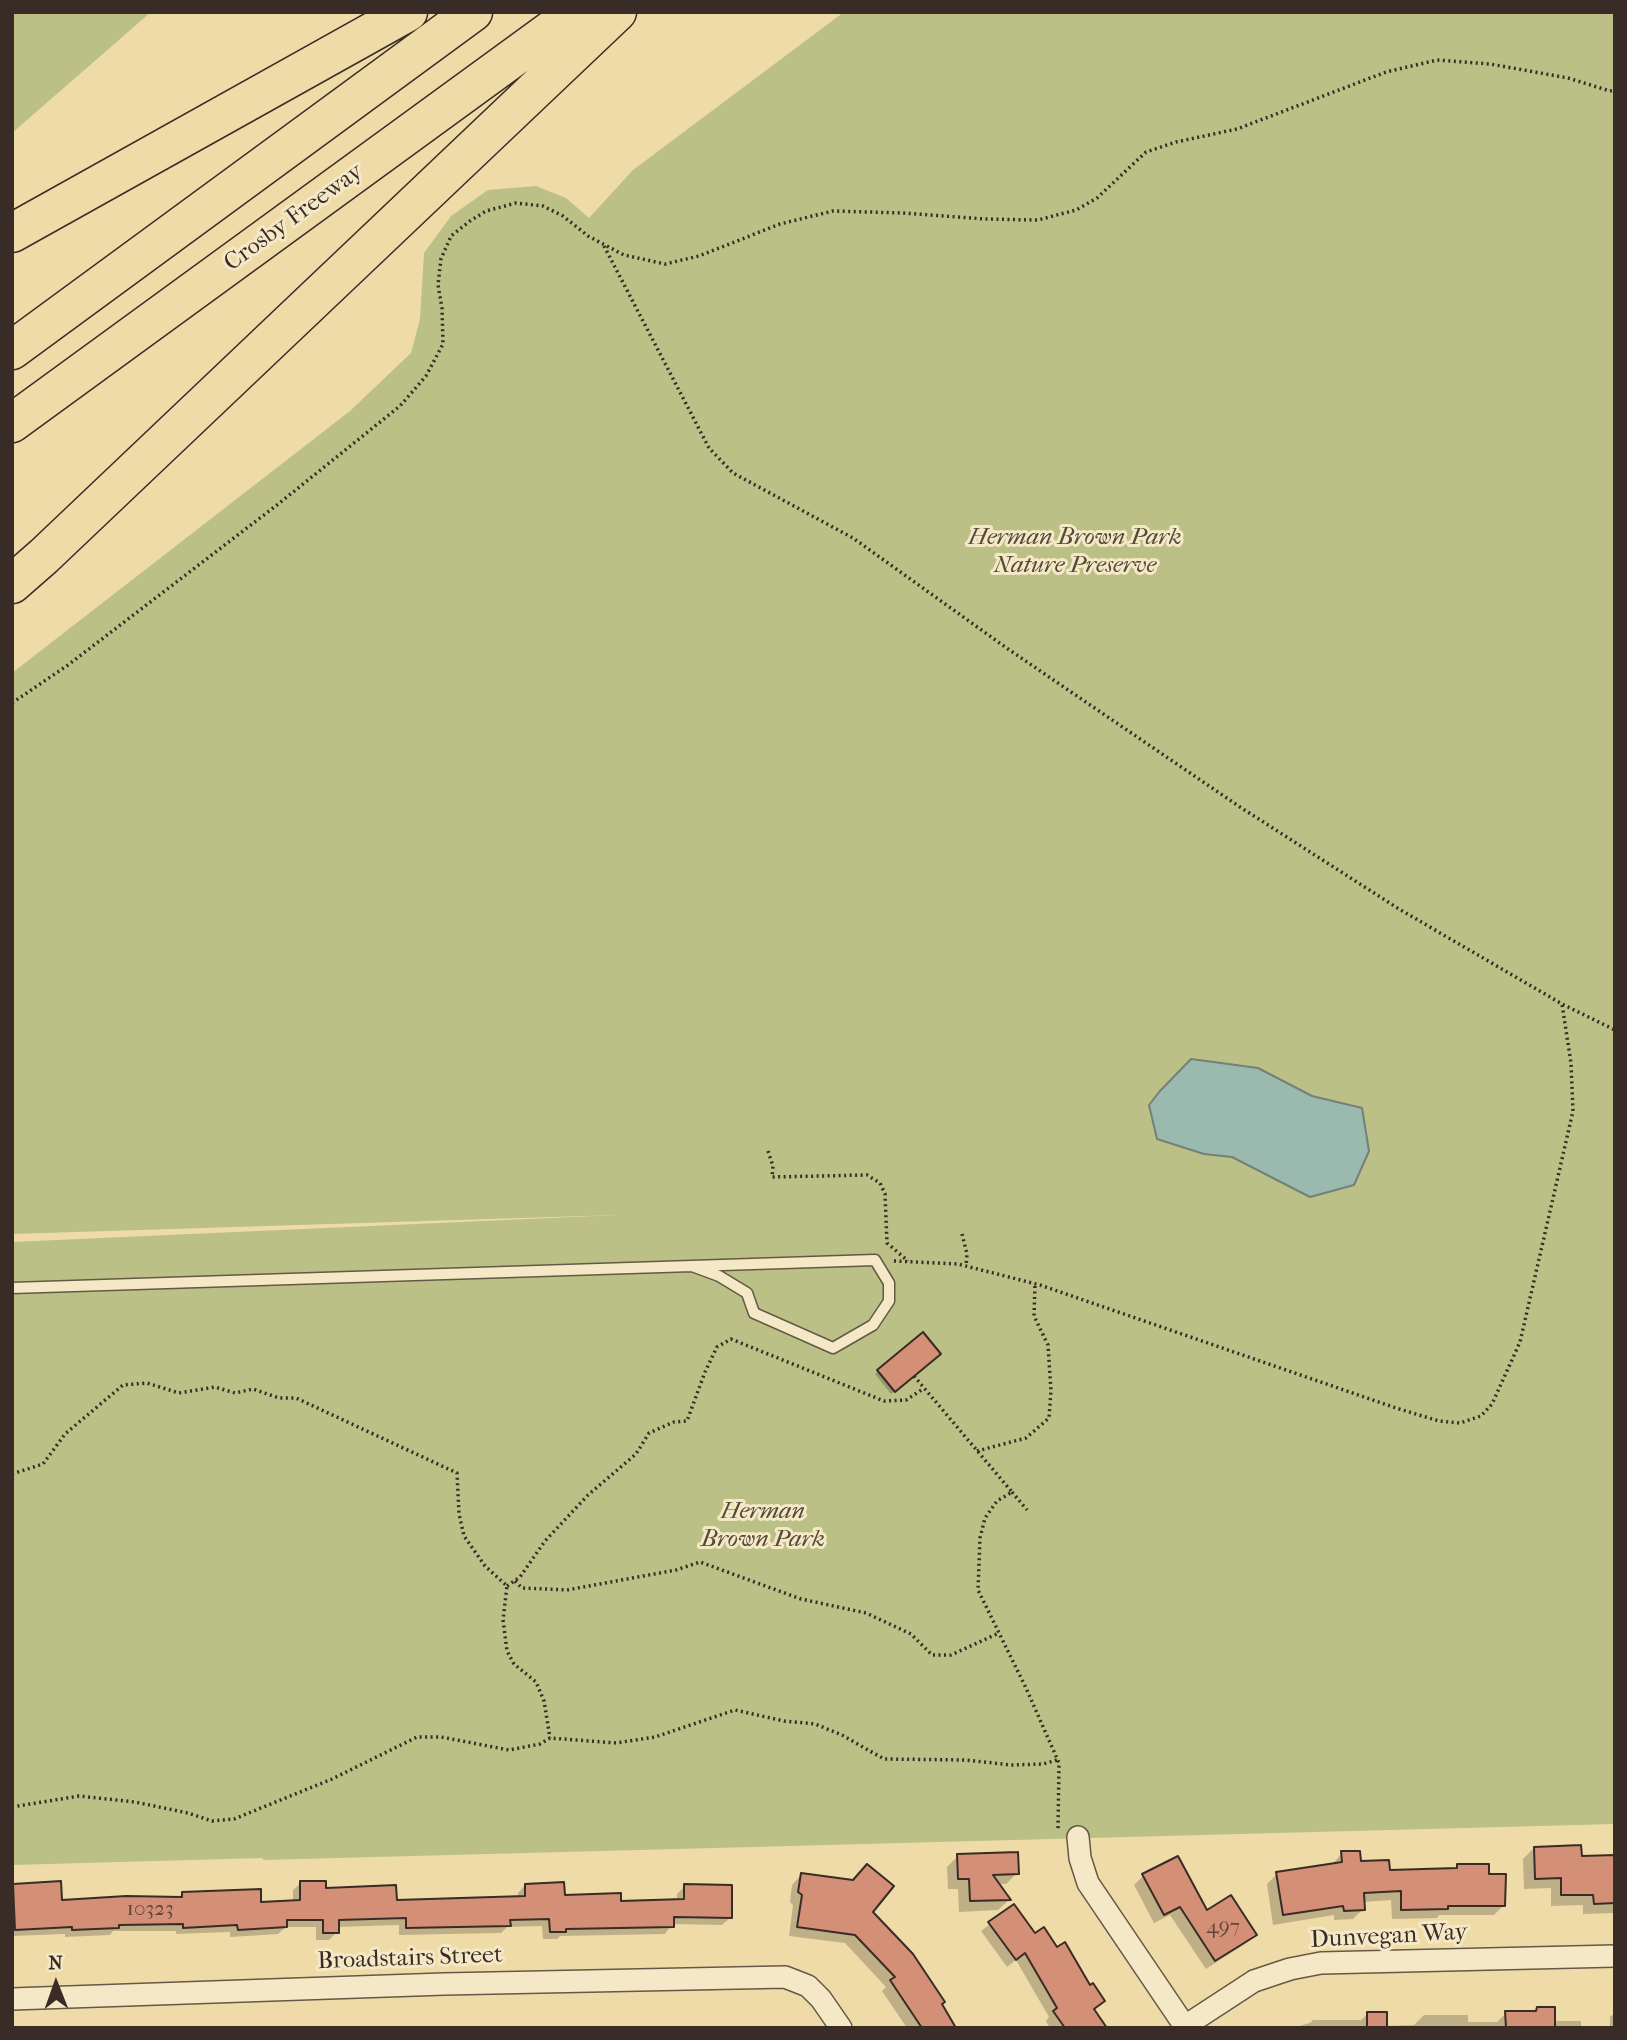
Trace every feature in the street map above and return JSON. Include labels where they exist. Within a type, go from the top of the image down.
[{"type":"highway","points":[[12,233],[408,12]]},
{"type":"highway","points":[[12,350],[472,12]]},
{"type":"highway","name":"Crosby Freeway","points":[[12,423],[576,12]]},
{"type":"highway","points":[[12,584],[617,12]]},
{"type":"street","points":[[1078,1838],[1080,1858],[1088,1883],[1184,2027]]},
{"type":"street","name":"Dunvegan Way","points":[[1184,2027],[1254,1981],[1290,1969],[1321,1963],[1615,1956]]},
{"type":"street","name":"Broadstairs Street","points":[[12,1999],[444,1984],[785,1977],[808,1986],[821,1999],[841,2028]]},
{"type":"lane","points":[[12,1288],[875,1260],[889,1283],[889,1301],[873,1325],[834,1348],[754,1313],[747,1293],[719,1276],[692,1266]]},
{"type":"path","points":[[12,703],[68,665],[277,505],[400,406],[426,376],[443,344],[438,285],[441,259],[451,236],[486,211],[516,203],[543,206],[563,215],[588,236],[624,255],[665,264],[699,256],[780,224],[833,211],[1038,220],[1076,210],[1097,198],[1146,152],[1176,142],[1237,129],[1386,72],[1437,60],[1569,78],[1610,91],[1615,90]]},
{"type":"path","points":[[603,243],[709,448],[733,473],[853,538],[1008,649],[1240,807],[1399,909],[1562,1004],[1615,1030]]},
{"type":"path","points":[[875,1260],[966,1266],[1035,1284],[1417,1415],[1460,1423],[1481,1416],[1492,1404],[1520,1342],[1573,1111],[1571,1063],[1562,1004]]},
{"type":"path","points":[[768,1151],[773,1166],[772,1177],[867,1175],[880,1183],[885,1194],[887,1243],[908,1262]]},
{"type":"path","points":[[962,1234],[967,1254],[966,1266]]},
{"type":"path","points":[[977,1451],[1026,1438],[1049,1418],[1051,1391],[1048,1345],[1034,1317],[1035,1284]]},
{"type":"path","points":[[550,1738],[544,1701],[536,1682],[514,1664],[507,1651],[503,1620],[507,1586],[520,1577],[545,1542],[588,1495],[636,1454],[649,1433],[674,1422],[687,1421],[717,1347],[731,1339],[884,1401],[906,1400],[923,1389]]},
{"type":"path","points":[[914,1377],[1027,1510]]},
{"type":"path","points":[[12,1474],[43,1464],[65,1434],[123,1385],[147,1383],[179,1393],[215,1387],[235,1393],[253,1389],[279,1398],[296,1398],[457,1473],[459,1514],[464,1536],[485,1566],[507,1586]]},
{"type":"path","points":[[1012,1492],[997,1501],[985,1518],[980,1538],[978,1590],[1057,1760],[1058,1839],[1078,1838]]},
{"type":"path","points":[[514,1581],[522,1588],[567,1590],[676,1570],[700,1562],[801,1599],[866,1613],[911,1634],[932,1655],[951,1655],[1000,1633]]},
{"type":"path","points":[[12,1807],[79,1796],[135,1802],[212,1821],[234,1819],[332,1779],[417,1737],[441,1737],[509,1750],[540,1744],[550,1738],[616,1743],[655,1737],[736,1710],[784,1721],[815,1724],[842,1735],[884,1759],[966,1760],[1011,1765],[1043,1764],[1057,1760]]},
{"type":"green space","points":[[12,12],[151,12],[12,133]]},
{"type":"green space","name":"Herman Brown Park Nature Preserve","points":[[844,12],[1615,12],[1615,1824],[12,1865],[12,1242],[617,1215],[12,1234],[12,673],[350,411],[411,353],[420,319],[424,253],[451,216],[488,190],[536,186],[566,198],[589,218],[633,170]]},
{"type":"water","points":[[1191,1059],[1258,1068],[1312,1096],[1362,1108],[1369,1151],[1354,1185],[1310,1197],[1232,1157],[1204,1154],[1157,1139],[1149,1105]]},
{"type":"building","points":[[923,1332],[941,1354],[895,1392],[877,1370]]},
{"type":"building","points":[[1581,1845],[1582,1856],[1615,1855],[1615,1903],[1594,1904],[1593,1895],[1561,1895],[1561,1878],[1535,1879],[1534,1847]]},
{"type":"building","points":[[1341,1851],[1360,1851],[1361,1861],[1389,1860],[1390,1870],[1489,1864],[1489,1874],[1506,1874],[1505,1906],[1448,1906],[1448,1909],[1401,1910],[1401,1891],[1364,1893],[1365,1910],[1344,1911],[1343,1906],[1283,1915],[1276,1872],[1342,1862]]},
{"type":"building","points":[[1018,1852],[1019,1874],[993,1875],[1011,1900],[970,1901],[969,1879],[958,1879],[957,1854]]},
{"type":"building","points":[[1178,1856],[1207,1910],[1231,1895],[1257,1935],[1215,1961],[1180,1907],[1164,1915],[1142,1874]]},
{"type":"building","points":[[867,1864],[894,1886],[873,1912],[913,1954],[945,2002],[942,2004],[956,2028],[922,2028],[890,1980],[895,1977],[855,1935],[797,1927],[802,1895],[798,1892],[801,1873],[853,1880]]},
{"type":"building","points":[[61,1881],[62,1900],[126,1896],[182,1897],[182,1892],[261,1889],[261,1902],[300,1900],[300,1881],[326,1881],[326,1888],[396,1885],[397,1900],[525,1896],[525,1884],[564,1882],[565,1895],[621,1893],[621,1901],[684,1899],[684,1884],[732,1885],[732,1918],[674,1917],[674,1927],[566,1929],[566,1932],[550,1932],[549,1919],[510,1920],[511,1926],[406,1928],[406,1918],[339,1920],[339,1933],[323,1933],[323,1920],[287,1920],[287,1927],[238,1930],[237,1925],[183,1928],[183,1924],[15,1930],[13,1884]]},
{"type":"building","points":[[1014,1904],[1035,1933],[1044,1927],[1057,1947],[1065,1942],[1090,1985],[1093,1983],[1105,2001],[1094,2009],[1107,2028],[1065,2028],[1053,2011],[1057,2008],[1025,1953],[1016,1960],[988,1922]]},
{"type":"building","points":[[1537,2007],[1555,2007],[1555,2028],[1506,2028],[1505,2011],[1536,2011]]},
{"type":"building","points":[[1367,2012],[1387,2012],[1387,2028],[1367,2028]]},
{"type":"park label","name":"Herman Brown Park","points":[[763,1526]]}]
